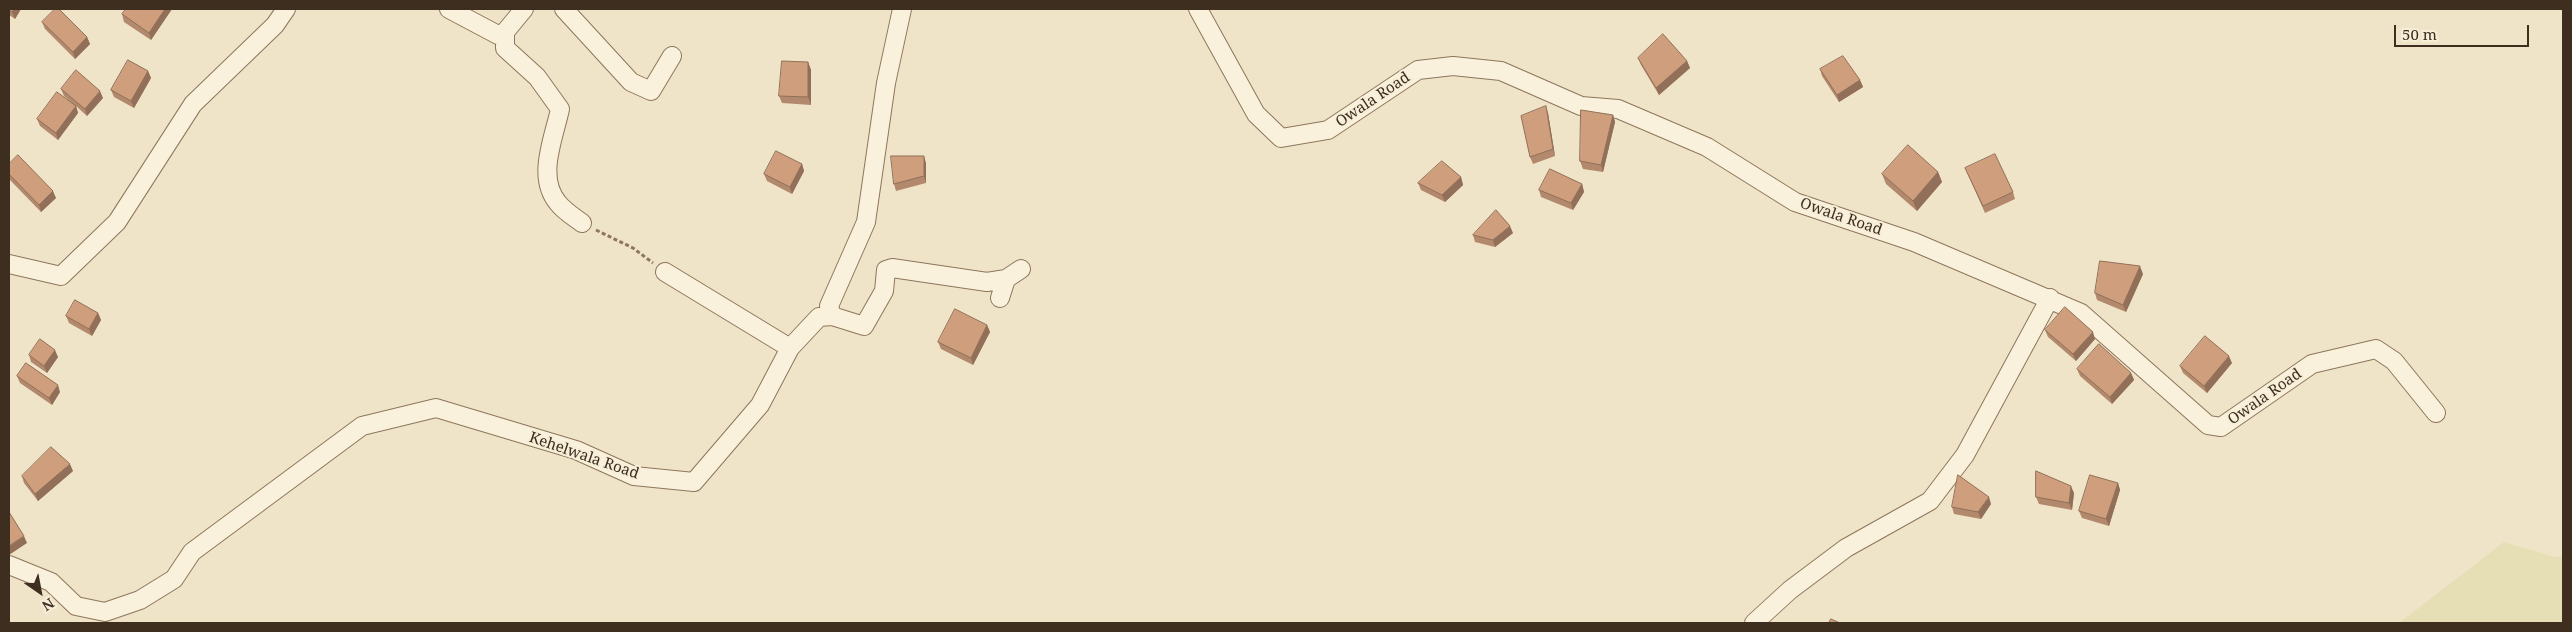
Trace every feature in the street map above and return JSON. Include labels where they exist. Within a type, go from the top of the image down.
[{"type":"street","points":[[9,264],[61,276],[117,222],[193,104],[275,25],[286,9]]},
{"type":"street","points":[[449,9],[498,35],[505,32],[524,9]]},
{"type":"street","points":[[564,9],[631,82],[651,91],[672,56]]},
{"type":"street","points":[[902,9],[886,83],[866,222],[829,306],[832,316],[864,326],[884,291],[886,270],[892,268],[987,282],[1006,279],[1021,269]]},
{"type":"street","name":"Owala Road","points":[[1198,9],[1256,114],[1280,138],[1328,130],[1418,70],[1452,66],[1501,71],[1581,106],[1618,109],[1706,147],[1795,202],[1914,242],[2050,298],[2081,313],[2208,426],[2221,428],[2312,364],[2376,349],[2394,361],[2436,413]]},
{"type":"street","points":[[505,32],[505,48],[537,77],[560,108],[547,168],[548,185],[558,203],[582,223]]},
{"type":"street","points":[[665,272],[790,348]]},
{"type":"street","points":[[1000,298],[1006,279]]},
{"type":"street","points":[[1754,623],[1790,590],[1846,548],[1930,501],[1965,455],[2050,298]]},
{"type":"street","name":"Kehelwala Road","points":[[9,565],[51,582],[76,606],[104,612],[140,600],[174,579],[192,552],[362,426],[436,408],[576,450],[634,476],[694,482],[760,405],[790,348],[819,316],[832,316]]},
{"type":"path","points":[[582,223],[633,248],[665,272]]},
{"type":"shaded area","points":[[2504,542],[2554,557],[2563,556],[2563,623],[2399,623]]},
{"type":"building","points":[[55,9],[59,9],[87,37],[73,52],[42,22]]},
{"type":"building","points":[[126,9],[165,9],[149,33],[122,14]]},
{"type":"building","points":[[1663,34],[1687,61],[1656,88],[1638,58]]},
{"type":"building","points":[[1843,56],[1860,80],[1837,95],[1820,69]]},
{"type":"building","points":[[128,60],[148,71],[131,101],[111,90]]},
{"type":"building","points":[[782,61],[808,62],[808,97],[779,96]]},
{"type":"building","points":[[76,70],[100,91],[85,109],[61,89]]},
{"type":"building","points":[[57,92],[76,106],[56,133],[37,119]]},
{"type":"building","points":[[1546,106],[1553,149],[1530,157],[1521,116]]},
{"type":"building","points":[[1581,110],[1613,115],[1601,165],[1580,161]]},
{"type":"building","points":[[1908,145],[1938,172],[1913,201],[1882,174]]},
{"type":"building","points":[[776,151],[802,164],[790,187],[764,174]]},
{"type":"building","points":[[1995,154],[2013,192],[1983,206],[1965,168]]},
{"type":"building","points":[[18,155],[53,191],[39,205],[9,174],[9,164]]},
{"type":"building","points":[[891,156],[924,156],[924,176],[894,184]]},
{"type":"building","points":[[1442,161],[1461,177],[1442,195],[1418,183]]},
{"type":"building","points":[[1550,169],[1582,184],[1571,203],[1539,190]]},
{"type":"building","points":[[1496,210],[1510,226],[1493,240],[1473,235]]},
{"type":"building","points":[[2100,261],[2140,266],[2123,305],[2095,293]]},
{"type":"building","points":[[75,300],[98,313],[89,329],[66,316]]},
{"type":"building","points":[[2065,307],[2093,332],[2073,354],[2045,330]]},
{"type":"building","points":[[955,309],[987,325],[971,358],[938,342]]},
{"type":"building","points":[[2205,336],[2229,356],[2204,386],[2180,366]]},
{"type":"building","points":[[40,339],[55,350],[44,366],[29,355]]},
{"type":"building","points":[[2099,344],[2131,373],[2110,397],[2077,369]]},
{"type":"building","points":[[26,363],[58,385],[49,398],[17,376]]},
{"type":"building","points":[[51,447],[70,464],[35,494],[22,476]]},
{"type":"building","points":[[2036,471],[2071,486],[2069,503],[2036,497]]},
{"type":"building","points":[[1958,475],[1989,497],[1978,512],[1952,507]]},
{"type":"building","points":[[2090,475],[2118,483],[2106,519],[2079,511]]},
{"type":"building","points":[[9,512],[24,536],[9,546]]},
{"type":"building","points":[[1831,619],[1840,623],[1829,623]]}]
